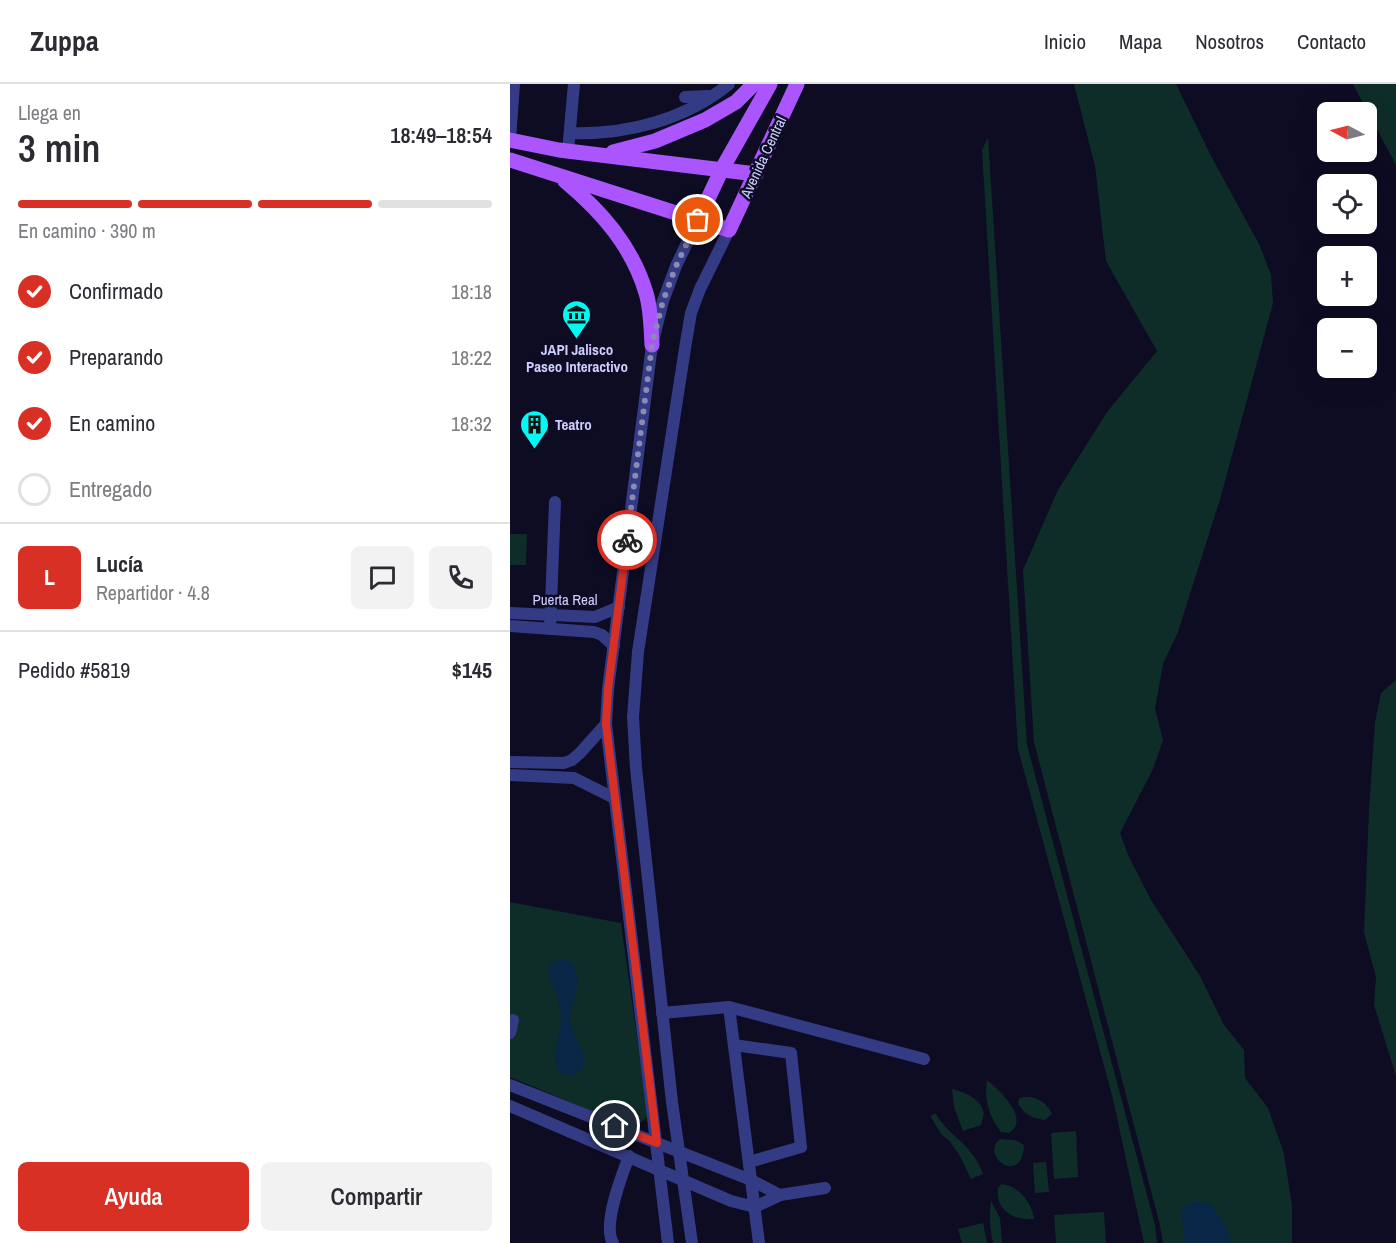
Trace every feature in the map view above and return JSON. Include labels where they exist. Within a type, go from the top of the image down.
[{"type":"main road","points":[[604,154],[655,141],[705,120],[736,102],[754,84]]},
{"type":"main road","name":"Avenida Central","points":[[698,220],[722,169],[770,84]]},
{"type":"main road","points":[[777,84],[774,100],[778,106],[786,108]]},
{"type":"main road","name":"Avenida Central","points":[[729,230],[797,84]]},
{"type":"main road","points":[[510,140],[568,151],[756,174]]},
{"type":"main road","points":[[510,160],[729,230]]},
{"type":"main road","points":[[558,175],[591,203],[613,227],[633,259],[647,295],[652,345]]},
{"type":"street","points":[[510,140],[514,84]]},
{"type":"street","points":[[568,151],[574,84]]},
{"type":"street","points":[[570,133],[599,134],[639,127],[672,117],[715,95],[729,84]]},
{"type":"street","points":[[685,97],[715,95]]},
{"type":"street","points":[[672,117],[678,132]]},
{"type":"street","points":[[669,1243],[606,724],[652,345],[663,301],[676,266],[698,220]]},
{"type":"street","points":[[692,1243],[678,1151],[662,1013],[636,768],[633,717],[638,652],[691,313],[700,289],[729,230]]},
{"type":"street","points":[[550,629],[555,502]]},
{"type":"street","name":"Puerta Real","points":[[510,614],[595,617],[619,607]]},
{"type":"street","name":"Puerta Real","points":[[510,626],[594,632],[602,635],[614,646]]},
{"type":"street","points":[[510,762],[564,763],[572,760],[606,724]]},
{"type":"street","points":[[510,775],[574,778],[614,798]]},
{"type":"street","points":[[662,1013],[729,1007],[924,1059]]},
{"type":"street","points":[[729,1007],[759,1243]]},
{"type":"street","points":[[510,1033],[513,1020]]},
{"type":"street","points":[[734,1045],[790,1053],[801,1147],[749,1162]]},
{"type":"street","points":[[510,1084],[751,1180],[780,1195]]},
{"type":"street","points":[[510,1106],[725,1199],[755,1207],[780,1195],[825,1188]]},
{"type":"street","points":[[613,1243],[609,1229],[615,1197],[629,1156]]},
{"type":"green space","points":[[1074,84],[1176,84],[1211,156],[1260,246],[1271,275],[1273,303],[1221,496],[1178,632],[1163,664],[1155,709],[1163,740],[1153,769],[1120,833],[1128,855],[1151,900],[1200,976],[1224,1025],[1244,1050],[1245,1078],[1268,1108],[1284,1154],[1292,1206],[1292,1243],[1163,1243],[1034,742],[1023,570],[1058,490],[1107,412],[1157,351],[1106,261],[1095,166]]},
{"type":"green space","points":[[1353,84],[1396,84],[1396,165],[1377,129],[1377,102],[1363,102]]},
{"type":"green space","points":[[988,137],[1027,745],[1155,1225],[1157,1243],[1144,1243],[1113,1099],[1018,749],[982,150]]},
{"type":"green space","points":[[510,534],[527,534],[526,565],[510,565]]},
{"type":"green space","points":[[1396,680],[1396,1076],[1374,1005],[1376,977],[1364,932],[1375,722],[1381,693]]},
{"type":"green space","points":[[510,902],[621,923],[648,1116],[634,1129],[510,1077]]},
{"type":"green space","points":[[987,1080],[1005,1097],[1015,1113],[1017,1120],[1015,1127],[1009,1133],[1001,1132],[991,1114],[986,1094]]},
{"type":"green space","points":[[952,1089],[967,1094],[979,1103],[984,1113],[981,1125],[963,1131],[954,1107]]},
{"type":"green space","points":[[1024,1097],[1041,1101],[1052,1114],[1045,1120],[1029,1115],[1022,1110],[1018,1102]]},
{"type":"green space","points":[[935,1113],[967,1147],[983,1174],[971,1179],[950,1141],[942,1135],[930,1116]]},
{"type":"green space","points":[[1076,1131],[1078,1177],[1054,1179],[1051,1133]]},
{"type":"green space","points":[[1000,1139],[1015,1140],[1024,1145],[1022,1158],[1016,1164],[1010,1166],[998,1159],[995,1146]]},
{"type":"green space","points":[[1046,1162],[1049,1192],[1035,1193],[1033,1163]]},
{"type":"green space","points":[[1001,1184],[1008,1185],[1024,1196],[1031,1207],[1034,1219],[1013,1216],[1003,1208],[998,1196],[998,1188]]},
{"type":"green space","points":[[991,1201],[1000,1218],[1002,1243],[993,1243],[990,1222]]},
{"type":"green space","points":[[1104,1212],[1106,1243],[1056,1243],[1054,1215]]},
{"type":"green space","points":[[983,1223],[987,1243],[962,1243],[958,1229]]},
{"type":"water","points":[[564,959],[572,964],[576,971],[577,987],[570,1019],[573,1032],[584,1055],[583,1068],[573,1076],[562,1074],[556,1062],[555,1055],[561,1019],[557,995],[548,973],[551,964]]},
{"type":"water","points":[[1194,1202],[1210,1203],[1225,1225],[1231,1243],[1185,1243],[1181,1209]]},
{"type":"way so far","points":[[627,540],[652,345],[663,301],[676,266],[698,220]]},
{"type":"place","name":"JAPI Jalisco Paseo Interactivo","points":[[577,340]]},
{"type":"place","name":"Teatro","points":[[534,450]]},
{"type":"route","points":[[615,1126],[657,1143],[606,724],[608,689],[627,540]]}]
